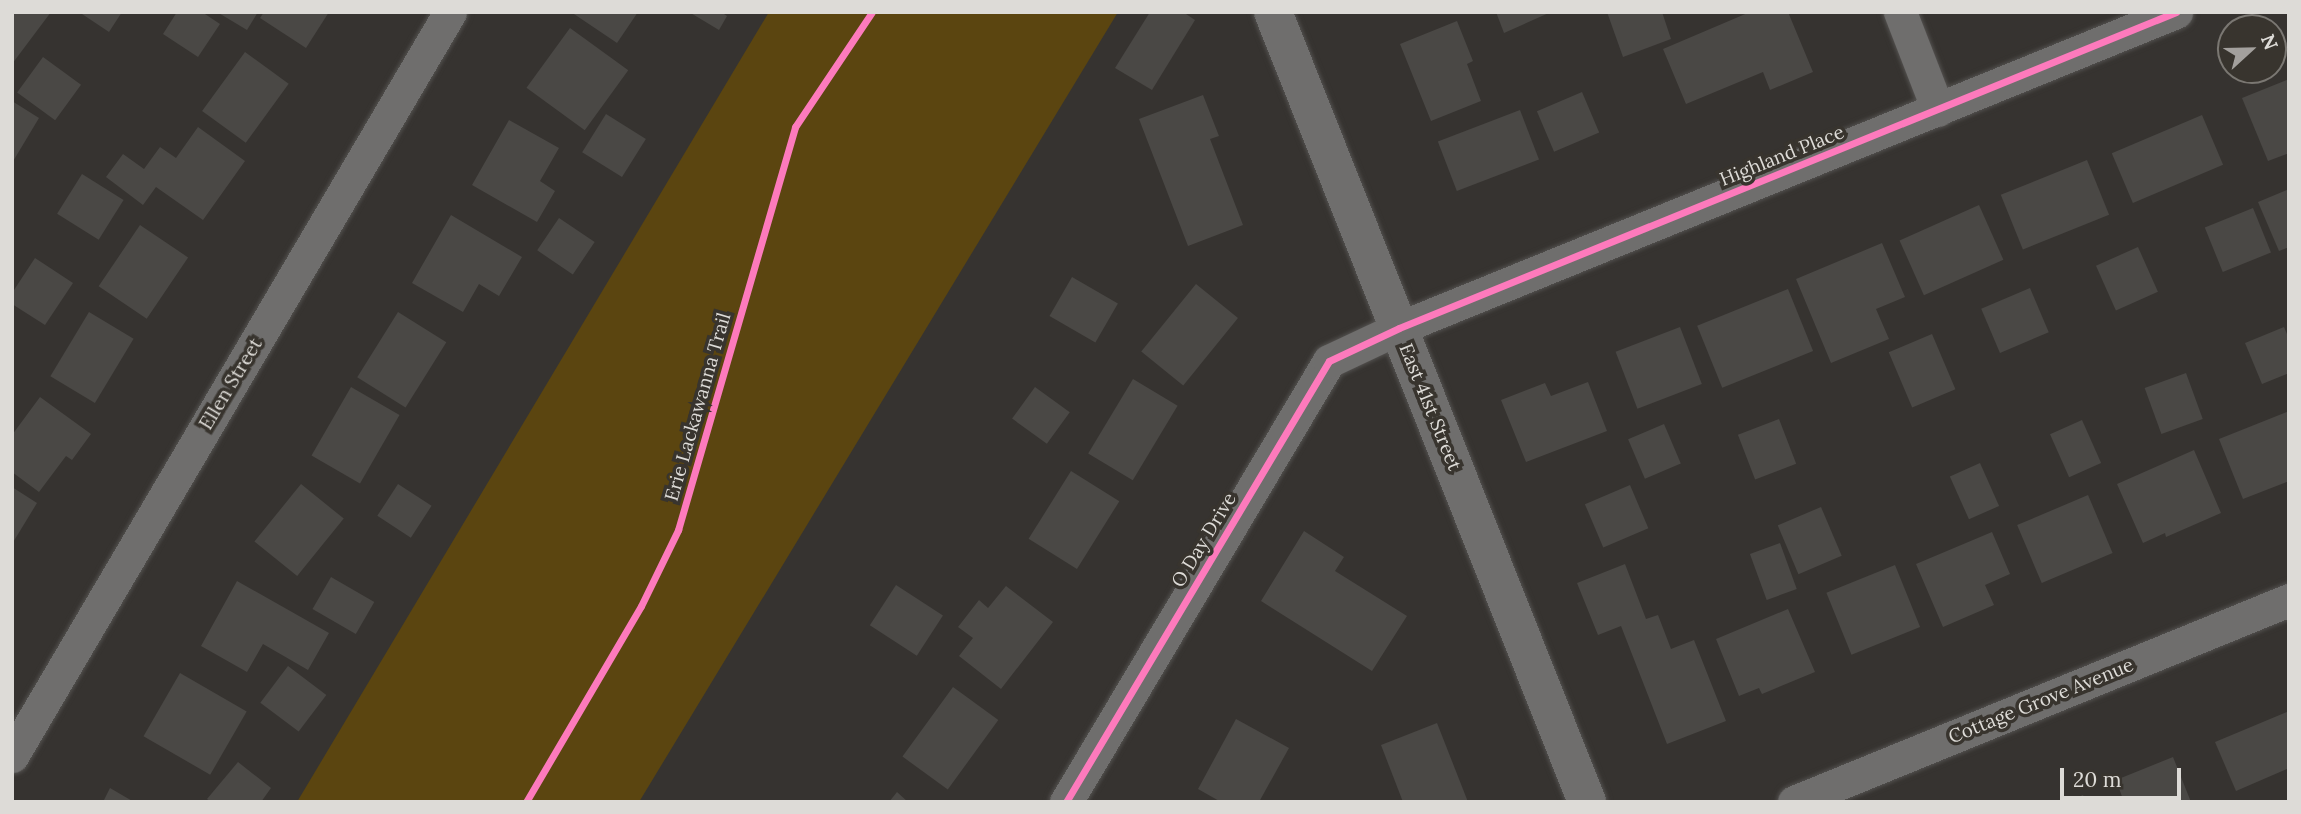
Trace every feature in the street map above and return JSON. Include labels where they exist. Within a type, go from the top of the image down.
[{"type":"street","name":"Ellen Street","points":[[12,756],[450,12]]},
{"type":"street","name":"East 41st Street","points":[[1273,12],[1587,802]]},
{"type":"street","points":[[1900,12],[1938,110]]},
{"type":"street","name":"Highland Place","points":[[1399,328],[2176,12]]},
{"type":"street","name":"O Day Drive","points":[[1066,802],[1329,360],[1399,328]]},
{"type":"street","name":"Cottage Grove Avenue","points":[[1794,802],[2289,600]]},
{"type":"shaded area","points":[[769,12],[1118,12],[639,802],[297,802]]},
{"type":"building","points":[[12,12],[51,12],[12,64]]},
{"type":"building","points":[[79,12],[122,12],[109,32]]},
{"type":"building","points":[[177,12],[202,12],[220,24],[198,57],[163,34]]},
{"type":"building","points":[[217,12],[258,12],[247,30]]},
{"type":"building","points":[[264,12],[329,12],[306,48],[260,18]]},
{"type":"building","points":[[571,12],[638,12],[617,43]]},
{"type":"building","points":[[689,12],[721,12],[727,16],[719,30]]},
{"type":"building","points":[[1150,12],[1183,12],[1195,20],[1152,90],[1115,68]]},
{"type":"building","points":[[1496,12],[1551,12],[1504,33]]},
{"type":"building","points":[[1607,12],[1662,12],[1671,39],[1623,57]]},
{"type":"building","points":[[1750,12],[1788,12],[1813,72],[1770,90],[1763,72],[1686,104],[1663,49]]},
{"type":"building","points":[[1457,21],[1473,61],[1467,64],[1481,101],[1431,121],[1400,44]]},
{"type":"building","points":[[570,28],[628,70],[585,130],[527,88]]},
{"type":"building","points":[[245,52],[289,84],[246,143],[202,111]]},
{"type":"building","points":[[43,57],[81,85],[55,120],[17,93]]},
{"type":"building","points":[[2289,79],[2289,153],[2268,161],[2242,98],[2277,84],[2287,84]]},
{"type":"building","points":[[1582,92],[1599,133],[1554,152],[1537,111]]},
{"type":"building","points":[[1203,95],[1219,136],[1210,139],[1243,225],[1188,246],[1139,119]]},
{"type":"building","points":[[12,101],[39,118],[12,163]]},
{"type":"building","points":[[1520,110],[1539,159],[1457,191],[1438,142]]},
{"type":"building","points":[[606,114],[646,139],[622,177],[582,152]]},
{"type":"building","points":[[2202,115],[2223,165],[2133,203],[2112,153]]},
{"type":"building","points":[[509,120],[559,148],[540,181],[555,191],[537,222],[472,185]]},
{"type":"building","points":[[198,127],[245,161],[203,220],[156,187],[143,205],[106,177],[123,154],[144,169],[160,147],[176,158]]},
{"type":"building","points":[[2087,160],[2109,215],[2023,250],[2001,195]]},
{"type":"building","points":[[82,174],[124,200],[99,240],[57,214]]},
{"type":"building","points":[[2289,189],[2289,247],[2279,251],[2258,202]]},
{"type":"building","points":[[1979,205],[2003,260],[1924,295],[1900,240]]},
{"type":"building","points":[[2253,208],[2271,253],[2223,272],[2205,227]]},
{"type":"building","points":[[451,215],[522,257],[499,296],[479,284],[463,312],[412,283]]},
{"type":"building","points":[[559,218],[595,242],[573,274],[537,250]]},
{"type":"building","points":[[140,225],[188,257],[147,319],[99,286]]},
{"type":"building","points":[[1882,243],[1905,297],[1876,309],[1889,339],[1831,363],[1796,279]]},
{"type":"building","points":[[2138,247],[2158,292],[2116,310],[2096,266]]},
{"type":"building","points":[[35,258],[73,283],[45,325],[12,304],[12,293]]},
{"type":"building","points":[[1072,277],[1118,304],[1095,342],[1050,316]]},
{"type":"building","points":[[1196,284],[1238,318],[1183,386],[1141,352]]},
{"type":"building","points":[[2030,288],[2049,332],[2000,353],[1981,309]]},
{"type":"building","points":[[1788,289],[1813,351],[1722,388],[1697,326]]},
{"type":"building","points":[[89,312],[134,339],[95,403],[50,376]]},
{"type":"building","points":[[398,312],[446,342],[406,408],[357,377]]},
{"type":"building","points":[[1680,327],[1702,384],[1637,409],[1616,352]]},
{"type":"building","points":[[2284,327],[2289,339],[2289,373],[2262,384],[2245,343]]},
{"type":"building","points":[[1932,334],[1955,389],[1912,408],[1889,352]]},
{"type":"building","points":[[2186,373],[2203,419],[2161,434],[2145,388]]},
{"type":"building","points":[[1133,379],[1178,406],[1133,480],[1088,454]]},
{"type":"building","points":[[1588,382],[1607,431],[1526,462],[1501,400],[1545,383],[1551,396]]},
{"type":"building","points":[[351,387],[399,415],[360,483],[312,455]]},
{"type":"building","points":[[1035,387],[1070,412],[1047,444],[1012,419]]},
{"type":"building","points":[[40,397],[91,434],[72,460],[66,456],[39,492],[12,472],[12,435]]},
{"type":"building","points":[[2289,411],[2289,481],[2243,499],[2219,439]]},
{"type":"building","points":[[1779,419],[1796,464],[1755,480],[1738,435]]},
{"type":"building","points":[[2082,420],[2101,463],[2069,477],[2050,434]]},
{"type":"building","points":[[1664,424],[1681,464],[1645,479],[1628,439]]},
{"type":"building","points":[[2194,450],[2221,513],[2166,537],[2165,533],[2143,543],[2117,484]]},
{"type":"building","points":[[1980,463],[1999,506],[1969,519],[1950,476]]},
{"type":"building","points":[[1071,471],[1119,501],[1077,569],[1029,539]]},
{"type":"building","points":[[301,484],[344,519],[297,576],[254,542]]},
{"type":"building","points":[[398,484],[432,506],[411,538],[377,516]]},
{"type":"building","points":[[1630,485],[1648,528],[1603,547],[1585,504]]},
{"type":"building","points":[[12,487],[37,503],[12,544]]},
{"type":"building","points":[[2088,495],[2113,553],[2042,583],[2017,525]]},
{"type":"building","points":[[1821,507],[1842,556],[1798,574],[1778,525]]},
{"type":"building","points":[[1304,531],[1344,557],[1335,571],[1407,616],[1372,671],[1261,601]]},
{"type":"building","points":[[1992,532],[2010,574],[1985,585],[1994,605],[1943,627],[1916,564]]},
{"type":"building","points":[[1780,543],[1797,589],[1767,600],[1750,554]]},
{"type":"building","points":[[1625,564],[1646,619],[1658,615],[1671,649],[1694,640],[1726,721],[1667,744],[1621,626],[1598,635],[1577,583]]},
{"type":"building","points":[[1895,565],[1920,627],[1851,655],[1826,593]]},
{"type":"building","points":[[331,577],[374,602],[356,634],[312,609]]},
{"type":"building","points":[[237,581],[329,633],[308,670],[263,644],[247,672],[201,646]]},
{"type":"building","points":[[896,585],[943,615],[917,656],[870,625]]},
{"type":"building","points":[[1006,586],[1053,622],[1001,689],[959,656],[973,638],[958,627],[979,600],[988,608]]},
{"type":"building","points":[[1788,609],[1815,672],[1762,694],[1759,688],[1739,696],[1716,639]]},
{"type":"building","points":[[288,666],[326,695],[299,732],[260,703]]},
{"type":"building","points":[[180,673],[247,712],[210,775],[144,736]]},
{"type":"building","points":[[953,687],[998,720],[948,789],[902,757]]},
{"type":"building","points":[[2289,711],[2289,768],[2236,791],[2215,742]]},
{"type":"building","points":[[1236,719],[1289,748],[1259,802],[1221,802],[1198,789]]},
{"type":"building","points":[[1437,723],[1468,802],[1403,802],[1381,745]]},
{"type":"building","points":[[2173,757],[2191,802],[2124,802],[2116,780]]},
{"type":"building","points":[[238,762],[271,788],[261,802],[211,802],[207,799]]},
{"type":"building","points":[[110,788],[134,802],[103,802]]},
{"type":"building","points":[[897,792],[908,802],[889,802]]},
{"type":"building","points":[[2083,795],[2086,802],[2067,802]]},
{"type":"cycle path","name":"Erie Lackawanna Trail","points":[[526,802],[641,606],[678,530],[795,127],[872,12]]},
{"type":"cycle path","points":[[1066,802],[1329,361],[1399,328],[2176,12]]}]
